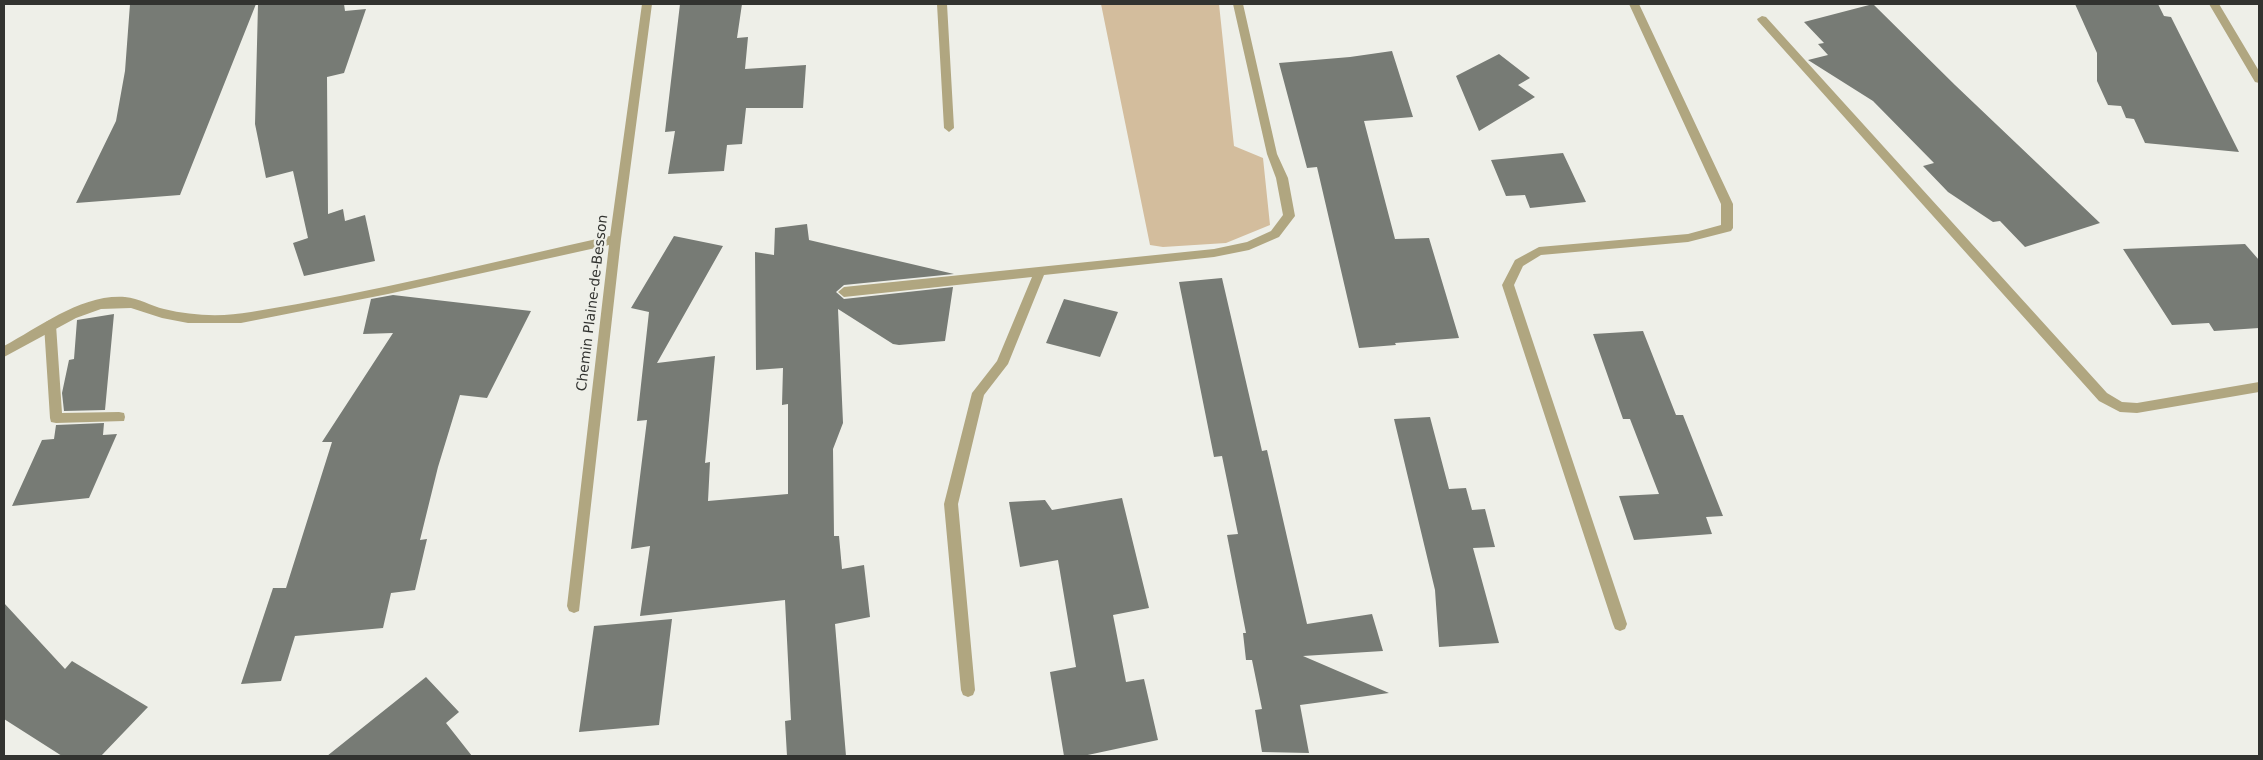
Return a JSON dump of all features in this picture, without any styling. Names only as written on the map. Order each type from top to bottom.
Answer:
[{"type":"street","name":"Chemin Plaine-de-Besson","points":[[574,606],[615,239],[647,4]]},
{"type":"street","points":[[942,4],[949,128]]},
{"type":"street","points":[[844,292],[1214,253],[1249,246],[1275,234],[1289,216],[1282,178],[1272,154],[1238,4]]},
{"type":"street","points":[[1620,624],[1508,285],[1519,263],[1539,251],[1688,238],[1727,228],[1727,204],[1634,4]]},
{"type":"street","points":[[2214,4],[2259,79]]},
{"type":"street","points":[[1762,19],[2103,398],[2120,407],[2137,408],[2259,387]]},
{"type":"street","points":[[4,352],[50,325],[86,308],[118,302],[142,305],[167,315],[205,318],[249,317],[353,297],[615,239]]},
{"type":"street","points":[[968,690],[951,504],[978,393],[1002,364],[1040,271]]},
{"type":"street","points":[[50,325],[56,418],[119,417]]},
{"type":"shaded area","points":[[1101,4],[1219,4],[1234,146],[1263,158],[1270,225],[1226,243],[1163,247],[1150,245]]},
{"type":"building","points":[[130,4],[256,4],[180,195],[76,203],[116,121],[125,71]]},
{"type":"building","points":[[258,4],[344,4],[345,11],[366,9],[344,73],[327,77],[328,214],[343,209],[345,221],[365,215],[375,261],[304,276],[293,243],[308,238],[293,171],[266,178],[255,124]]},
{"type":"building","points":[[680,4],[742,4],[737,38],[748,37],[745,69],[806,65],[803,108],[746,108],[742,144],[727,145],[724,171],[668,174],[675,131],[665,132]]},
{"type":"building","points":[[1873,4],[2100,223],[2025,247],[2000,221],[1993,222],[1948,192],[1923,166],[1934,163],[1873,101],[1808,60],[1828,55],[1818,44],[1824,43],[1804,22]]},
{"type":"building","points":[[2075,4],[2158,4],[2164,16],[2171,17],[2239,152],[2145,143],[2134,119],[2126,118],[2121,106],[2108,105],[2097,81],[2097,53]]},
{"type":"building","points":[[1392,51],[1413,117],[1364,121],[1395,239],[1429,238],[1459,338],[1359,348],[1317,167],[1307,168],[1279,63],[1350,57]]},
{"type":"building","points":[[1499,54],[1530,78],[1518,85],[1535,97],[1479,131],[1456,76]]},
{"type":"building","points":[[1563,153],[1586,202],[1530,208],[1525,195],[1506,196],[1491,160]]},
{"type":"building","points":[[807,224],[809,240],[954,274],[844,285],[836,292],[844,299],[953,287],[945,341],[893,344],[838,309],[843,423],[833,449],[834,536],[839,536],[842,569],[864,565],[870,617],[835,624],[846,756],[787,756],[785,721],[791,720],[785,600],[640,616],[650,546],[631,549],[647,420],[637,421],[649,312],[631,308],[674,236],[723,246],[657,363],[715,356],[705,463],[710,462],[708,501],[788,494],[788,404],[782,405],[783,368],[756,370],[755,252],[774,255],[775,228]]},
{"type":"building","points":[[2245,244],[2259,260],[2259,328],[2214,331],[2209,323],[2172,325],[2123,249]]},
{"type":"building","points":[[1222,278],[1262,451],[1267,450],[1307,624],[1372,614],[1383,651],[1303,656],[1389,693],[1300,705],[1309,753],[1262,752],[1255,710],[1262,709],[1252,660],[1246,660],[1243,633],[1246,633],[1227,535],[1238,534],[1222,456],[1214,457],[1179,282]]},
{"type":"building","points":[[393,295],[531,311],[487,398],[460,395],[438,467],[420,540],[427,539],[415,590],[391,593],[383,628],[295,636],[281,681],[241,684],[273,588],[286,588],[332,442],[322,442],[393,333],[363,334],[371,299]]},
{"type":"building","points":[[1064,299],[1118,312],[1100,357],[1046,343]]},
{"type":"building","points":[[114,314],[105,410],[64,411],[62,393],[69,360],[74,359],[77,320]]},
{"type":"building","points":[[1643,331],[1676,415],[1683,415],[1723,516],[1706,517],[1712,534],[1634,540],[1619,496],[1659,494],[1630,419],[1623,419],[1593,334]]},
{"type":"building","points":[[1430,417],[1449,489],[1466,488],[1472,510],[1485,509],[1495,547],[1473,548],[1499,643],[1439,647],[1435,590],[1394,419]]},
{"type":"building","points":[[104,423],[103,435],[117,434],[89,498],[12,506],[42,440],[54,439],[56,425]]},
{"type":"building","points":[[1122,498],[1149,608],[1113,615],[1126,682],[1144,679],[1158,740],[1083,756],[1064,756],[1050,672],[1076,667],[1058,560],[1020,567],[1009,502],[1045,500],[1052,510]]},
{"type":"building","points":[[4,603],[65,669],[72,661],[148,707],[101,756],[62,756],[4,719]]},
{"type":"building","points":[[672,619],[659,725],[579,732],[594,626]]},
{"type":"building","points":[[426,677],[459,712],[446,723],[472,756],[327,756]]}]
